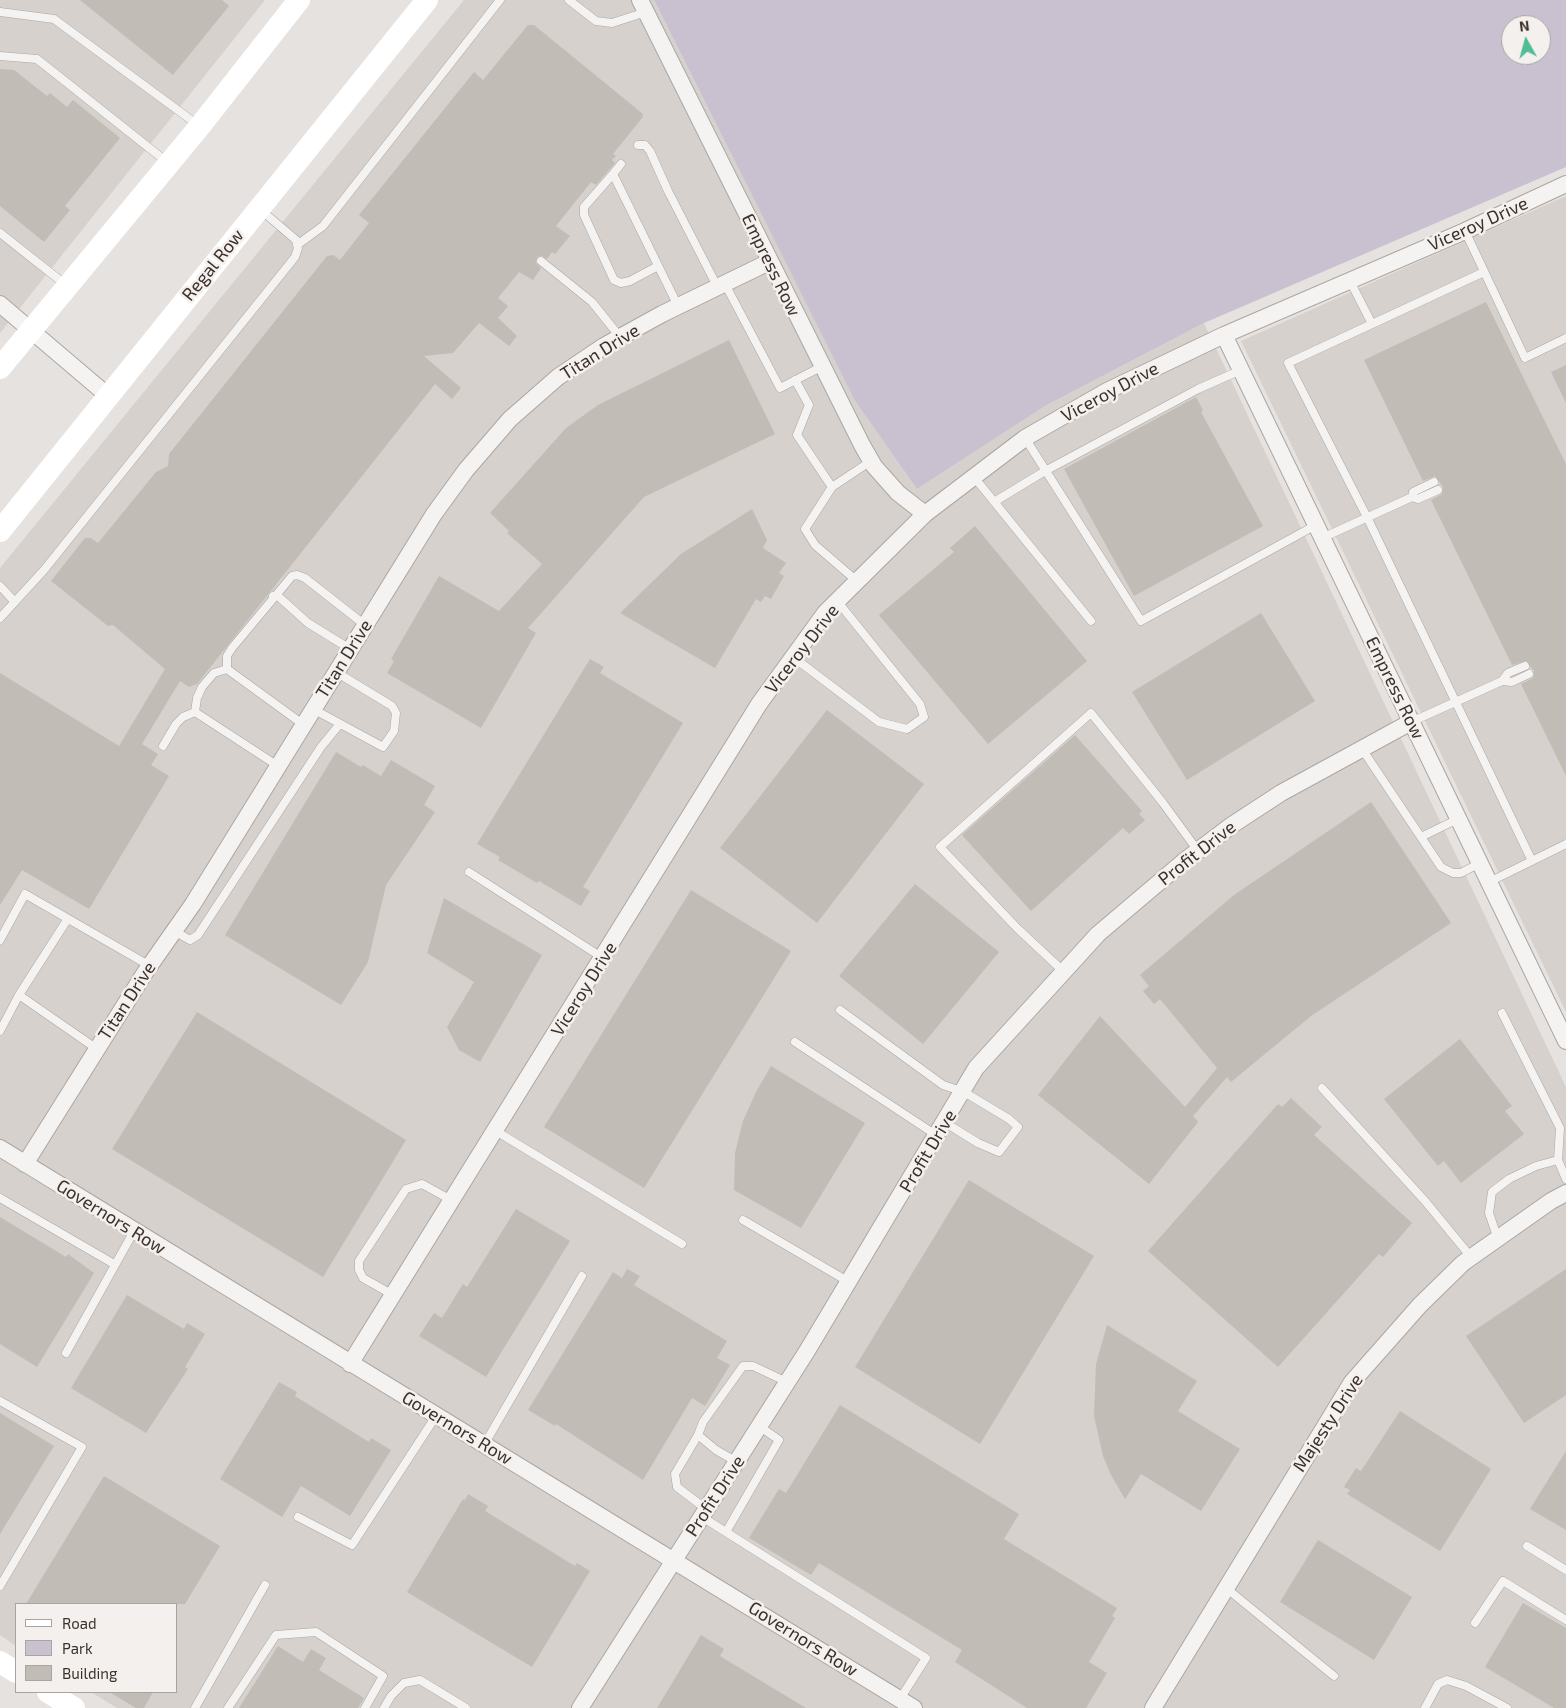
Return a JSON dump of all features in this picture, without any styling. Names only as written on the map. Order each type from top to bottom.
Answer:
[{"type":"main road","points":[[0,368],[200,126],[299,0]]},
{"type":"main road","name":"Regal Row","points":[[0,531],[107,395],[427,0]]},
{"type":"main road","points":[[0,1662],[15,1671]]},
{"type":"main road","points":[[50,1693],[74,1708]]},
{"type":"street","name":"Empress Row","points":[[643,6],[821,367],[871,461],[898,494],[925,514]]},
{"type":"street","name":"Viceroy Drive","points":[[350,1364],[453,1201],[759,704],[825,613],[925,514],[1025,438],[1107,391],[1224,335],[1465,231],[1566,184]]},
{"type":"street","name":"Titan Drive","points":[[25,1164],[304,725],[434,514],[466,470],[510,419],[558,377],[620,337],[678,306],[769,262]]},
{"type":"street","points":[[0,304],[107,395]]},
{"type":"street","name":"Empress Row","points":[[1224,335],[1566,1041]]},
{"type":"street","name":"Profit Drive","points":[[580,1708],[849,1282],[964,1092],[976,1068],[1098,934],[1198,851],[1232,825],[1281,793],[1411,722]]},
{"type":"street","name":"Governors Row","points":[[0,1148],[350,1364],[675,1560],[907,1704]]},
{"type":"street","name":"Majesty Drive","points":[[1153,1708],[1352,1382],[1420,1305],[1471,1257],[1551,1201],[1566,1193]]},
{"type":"lane","points":[[297,246],[323,226],[500,0]]},
{"type":"lane","points":[[569,0],[596,21],[612,22],[643,6]]},
{"type":"lane","points":[[0,12],[54,19],[200,126]]},
{"type":"lane","points":[[0,56],[36,59],[169,164]]},
{"type":"lane","points":[[638,145],[645,145],[650,151],[722,286],[780,388],[821,367]]},
{"type":"lane","points":[[621,164],[584,207],[584,215],[614,280],[621,283],[630,281],[658,266]]},
{"type":"lane","points":[[613,174],[678,306]]},
{"type":"lane","points":[[0,618],[44,570],[295,258],[296,240],[259,209]]},
{"type":"lane","points":[[1465,231],[1525,358],[1566,338]]},
{"type":"lane","points":[[0,233],[67,286]]},
{"type":"lane","points":[[542,261],[592,302],[620,337]]},
{"type":"lane","points":[[1484,272],[1288,363],[1367,517],[1532,861]]},
{"type":"lane","points":[[1350,281],[1372,324]]},
{"type":"lane","points":[[994,502],[1046,471],[1198,389],[1240,370]]},
{"type":"lane","points":[[795,380],[809,405],[797,435],[832,487]]},
{"type":"lane","points":[[1025,438],[1141,621],[1319,532],[1367,517],[1412,497],[1414,492],[1434,482]]},
{"type":"lane","points":[[858,582],[815,545],[805,529],[832,487],[871,461]]},
{"type":"lane","points":[[974,477],[1091,621]]},
{"type":"lane","points":[[1412,497],[1418,499],[1438,490]]},
{"type":"lane","points":[[227,669],[227,656],[232,648],[273,596],[292,576],[297,575],[305,578],[365,625]]},
{"type":"lane","points":[[0,586],[14,601]]},
{"type":"lane","points":[[273,596],[279,597],[308,623],[350,649]]},
{"type":"lane","points":[[793,657],[879,722],[907,729],[924,717],[920,704],[838,602]]},
{"type":"lane","points":[[1411,722],[1502,681],[1508,673],[1525,666]]},
{"type":"lane","points":[[195,712],[197,698],[202,687],[214,673],[227,669]]},
{"type":"lane","points":[[227,669],[304,725]]},
{"type":"lane","points":[[313,709],[383,747],[394,731],[396,713],[392,706],[336,672]]},
{"type":"lane","points":[[1502,681],[1512,682],[1529,674]]},
{"type":"lane","points":[[163,746],[176,724],[183,717],[195,712]]},
{"type":"lane","points":[[195,712],[278,766]]},
{"type":"lane","points":[[1063,971],[1017,928],[940,847],[1091,713],[1163,803],[1198,851]]},
{"type":"lane","points":[[174,931],[190,940],[198,936],[339,724]]},
{"type":"lane","points":[[1362,749],[1441,867],[1453,873],[1461,873],[1480,863]]},
{"type":"lane","points":[[1421,837],[1458,819]]},
{"type":"lane","points":[[1489,882],[1566,844]]},
{"type":"lane","points":[[469,872],[603,958]]},
{"type":"lane","points":[[0,940],[26,894],[67,920],[150,966]]},
{"type":"lane","points":[[0,1030],[19,995],[67,920]]},
{"type":"lane","points":[[19,995],[97,1049]]},
{"type":"lane","points":[[795,1042],[940,1129],[999,1152],[1018,1127],[1009,1119],[964,1092],[943,1085],[840,1010]]},
{"type":"lane","points":[[1502,1013],[1560,1128],[1558,1160],[1566,1179]]},
{"type":"lane","points":[[1322,1088],[1425,1201],[1471,1257]]},
{"type":"lane","points":[[496,1131],[682,1244]]},
{"type":"lane","points":[[1498,1239],[1489,1213],[1492,1192],[1509,1179],[1536,1166],[1558,1160]]},
{"type":"lane","points":[[394,1295],[364,1278],[359,1270],[359,1261],[406,1189],[422,1184],[453,1201]]},
{"type":"lane","points":[[0,1198],[114,1264]]},
{"type":"lane","points":[[743,1220],[849,1282]]},
{"type":"lane","points":[[66,1353],[134,1231]]},
{"type":"lane","points":[[484,1445],[582,1276]]},
{"type":"lane","points":[[787,1382],[753,1366],[743,1366],[703,1422],[698,1435],[674,1474],[677,1487],[726,1532],[926,1658],[907,1704]]},
{"type":"lane","points":[[0,1400],[82,1447],[0,1586]]},
{"type":"lane","points":[[298,1517],[352,1545],[436,1416]]},
{"type":"lane","points":[[726,1532],[779,1440],[759,1426]]},
{"type":"lane","points":[[698,1435],[716,1450],[737,1462]]},
{"type":"lane","points":[[1527,1546],[1566,1570]]},
{"type":"lane","points":[[1475,1623],[1503,1581],[1566,1620]]},
{"type":"lane","points":[[195,1708],[265,1585]]},
{"type":"lane","points":[[1226,1588],[1334,1676]]},
{"type":"lane","points":[[228,1708],[276,1634],[316,1632],[383,1676],[365,1708]]},
{"type":"lane","points":[[384,1708],[391,1696],[404,1683],[420,1680],[466,1708]]},
{"type":"lane","points":[[1425,1708],[1438,1684],[1446,1680],[1466,1686],[1507,1708]]},
{"type":"shaded area","points":[[0,0],[265,0],[0,333]]},
{"type":"shaded area","points":[[464,0],[654,0],[855,401],[917,489],[1045,406],[1204,323],[1566,1087],[1566,1708],[117,1708],[93,1693],[178,1693],[178,1603],[15,1603],[15,1645],[0,1635],[0,568]]},
{"type":"shaded area","points":[[1566,196],[1566,1012],[1241,341]]},
{"type":"green space","points":[[654,0],[1566,0],[1566,167],[1204,323],[1045,406],[917,489],[855,401]]},
{"type":"building","points":[[80,0],[222,0],[229,6],[173,75]]},
{"type":"building","points":[[528,25],[534,25],[643,114],[642,118],[613,154],[616,156],[612,160],[615,163],[596,185],[591,182],[556,226],[570,236],[555,254],[552,252],[547,259],[542,256],[537,257],[536,263],[541,268],[533,280],[519,272],[498,298],[508,306],[498,318],[517,336],[509,346],[479,323],[453,353],[424,356],[461,388],[452,399],[435,384],[197,684],[189,687],[180,681],[142,744],[158,754],[151,765],[169,776],[89,909],[22,870],[0,905],[0,673],[119,746],[165,669],[113,625],[108,626],[51,581],[85,538],[91,538],[98,543],[156,472],[168,466],[169,454],[327,256],[333,255],[340,260],[369,223],[359,215],[474,72],[483,80]]},
{"type":"building","points":[[0,69],[14,70],[47,96],[50,93],[67,107],[73,100],[120,138],[65,206],[70,210],[44,242],[0,206]]},
{"type":"building","points":[[1486,302],[1566,464],[1566,776],[1521,684],[1533,678],[1534,671],[1526,661],[1512,665],[1431,500],[1442,494],[1443,487],[1435,476],[1423,481],[1364,360]]},
{"type":"building","points":[[729,340],[775,434],[644,497],[528,628],[536,633],[481,728],[387,673],[394,661],[391,659],[439,576],[499,611],[542,564],[507,533],[509,531],[490,513],[566,428],[598,405]]},
{"type":"building","points":[[1566,365],[1566,403],[1551,372]]},
{"type":"building","points":[[1196,397],[1203,410],[1201,412],[1263,526],[1134,596],[1064,469]]},
{"type":"building","points":[[752,509],[767,540],[763,548],[786,563],[779,573],[784,576],[771,599],[765,596],[761,602],[756,599],[715,668],[620,613],[681,554]]},
{"type":"building","points":[[975,526],[1087,661],[988,744],[879,615],[954,552],[950,548]]},
{"type":"building","points":[[1261,613],[1315,701],[1187,780],[1132,692]]},
{"type":"building","points":[[590,659],[604,667],[600,673],[683,723],[583,887],[590,891],[581,906],[539,881],[537,883],[498,860],[500,857],[477,844]]},
{"type":"building","points":[[827,710],[924,784],[817,923],[720,848]]},
{"type":"building","points":[[1075,735],[1142,811],[1139,814],[1145,820],[1129,834],[1123,828],[1031,911],[962,835]]},
{"type":"building","points":[[336,752],[381,776],[391,760],[435,786],[424,805],[435,812],[386,885],[368,962],[341,1005],[225,935]]},
{"type":"building","points":[[1371,802],[1451,923],[1311,1016],[1231,1082],[1227,1077],[1193,1116],[1198,1122],[1149,1184],[1038,1095],[1100,1016],[1185,1107],[1217,1068],[1160,999],[1154,1004],[1143,991],[1149,986],[1140,975],[1234,895]]},
{"type":"building","points":[[915,884],[999,952],[923,1044],[839,976]]},
{"type":"building","points":[[691,890],[791,951],[644,1188],[544,1127]]},
{"type":"building","points":[[444,898],[542,955],[480,1062],[459,1050],[447,1027],[474,982],[427,953]]},
{"type":"building","points":[[197,1012],[406,1140],[323,1277],[112,1149]]},
{"type":"building","points":[[1460,1039],[1512,1106],[1505,1111],[1524,1134],[1461,1183],[1444,1161],[1438,1166],[1384,1099]]},
{"type":"building","points":[[771,1066],[865,1123],[801,1228],[734,1190],[735,1153],[743,1121],[756,1092]]},
{"type":"building","points":[[1291,1098],[1322,1127],[1314,1135],[1412,1223],[1383,1257],[1379,1254],[1278,1367],[1148,1251],[1278,1104],[1282,1107]]},
{"type":"building","points":[[969,1180],[1094,1256],[980,1444],[855,1367]]},
{"type":"building","points":[[516,1209],[570,1241],[486,1377],[419,1336],[434,1313],[442,1318],[463,1284],[467,1287]]},
{"type":"building","points":[[0,1217],[66,1257],[68,1254],[94,1273],[37,1367],[0,1344]]},
{"type":"building","points":[[627,1269],[640,1276],[634,1285],[727,1341],[717,1358],[730,1365],[705,1406],[692,1398],[643,1480],[556,1424],[555,1426],[528,1410],[613,1272],[622,1278]]},
{"type":"building","points":[[1566,1269],[1566,1395],[1524,1423],[1466,1336]]},
{"type":"building","points":[[127,1295],[184,1329],[187,1323],[205,1334],[185,1367],[188,1369],[146,1433],[71,1388]]},
{"type":"building","points":[[1107,1325],[1197,1381],[1178,1411],[1240,1449],[1201,1511],[1141,1474],[1125,1499],[1111,1475],[1103,1456],[1094,1416],[1096,1364]]},
{"type":"building","points":[[279,1382],[297,1392],[295,1396],[369,1442],[371,1438],[391,1450],[350,1516],[301,1486],[282,1517],[220,1479]]},
{"type":"building","points":[[840,1405],[1019,1514],[1004,1539],[1117,1608],[1112,1616],[1115,1618],[1089,1662],[1107,1673],[1086,1708],[1027,1708],[955,1662],[962,1650],[819,1563],[811,1575],[749,1538],[779,1489],[786,1493]]},
{"type":"building","points":[[1400,1411],[1491,1469],[1440,1551],[1347,1494],[1350,1490],[1344,1487],[1356,1468],[1361,1471]]},
{"type":"building","points":[[0,1413],[54,1446],[0,1534]]},
{"type":"building","points":[[1566,1451],[1566,1530],[1530,1509]]},
{"type":"building","points":[[104,1476],[220,1546],[185,1604],[27,1603]]},
{"type":"building","points":[[468,1494],[488,1506],[485,1511],[575,1566],[577,1563],[590,1571],[532,1667],[407,1592],[463,1499],[465,1500]]},
{"type":"building","points":[[1318,1540],[1412,1597],[1374,1660],[1280,1602]]},
{"type":"building","points":[[1523,1603],[1566,1628],[1566,1708],[1554,1708],[1485,1667]]},
{"type":"building","points":[[701,1635],[724,1649],[720,1656],[806,1708],[657,1708]]},
{"type":"building","points":[[278,1646],[303,1662],[311,1649],[326,1658],[319,1670],[364,1698],[358,1708],[239,1708]]},
{"type":"building","points":[[111,1693],[152,1693],[144,1708],[136,1708]]}]
